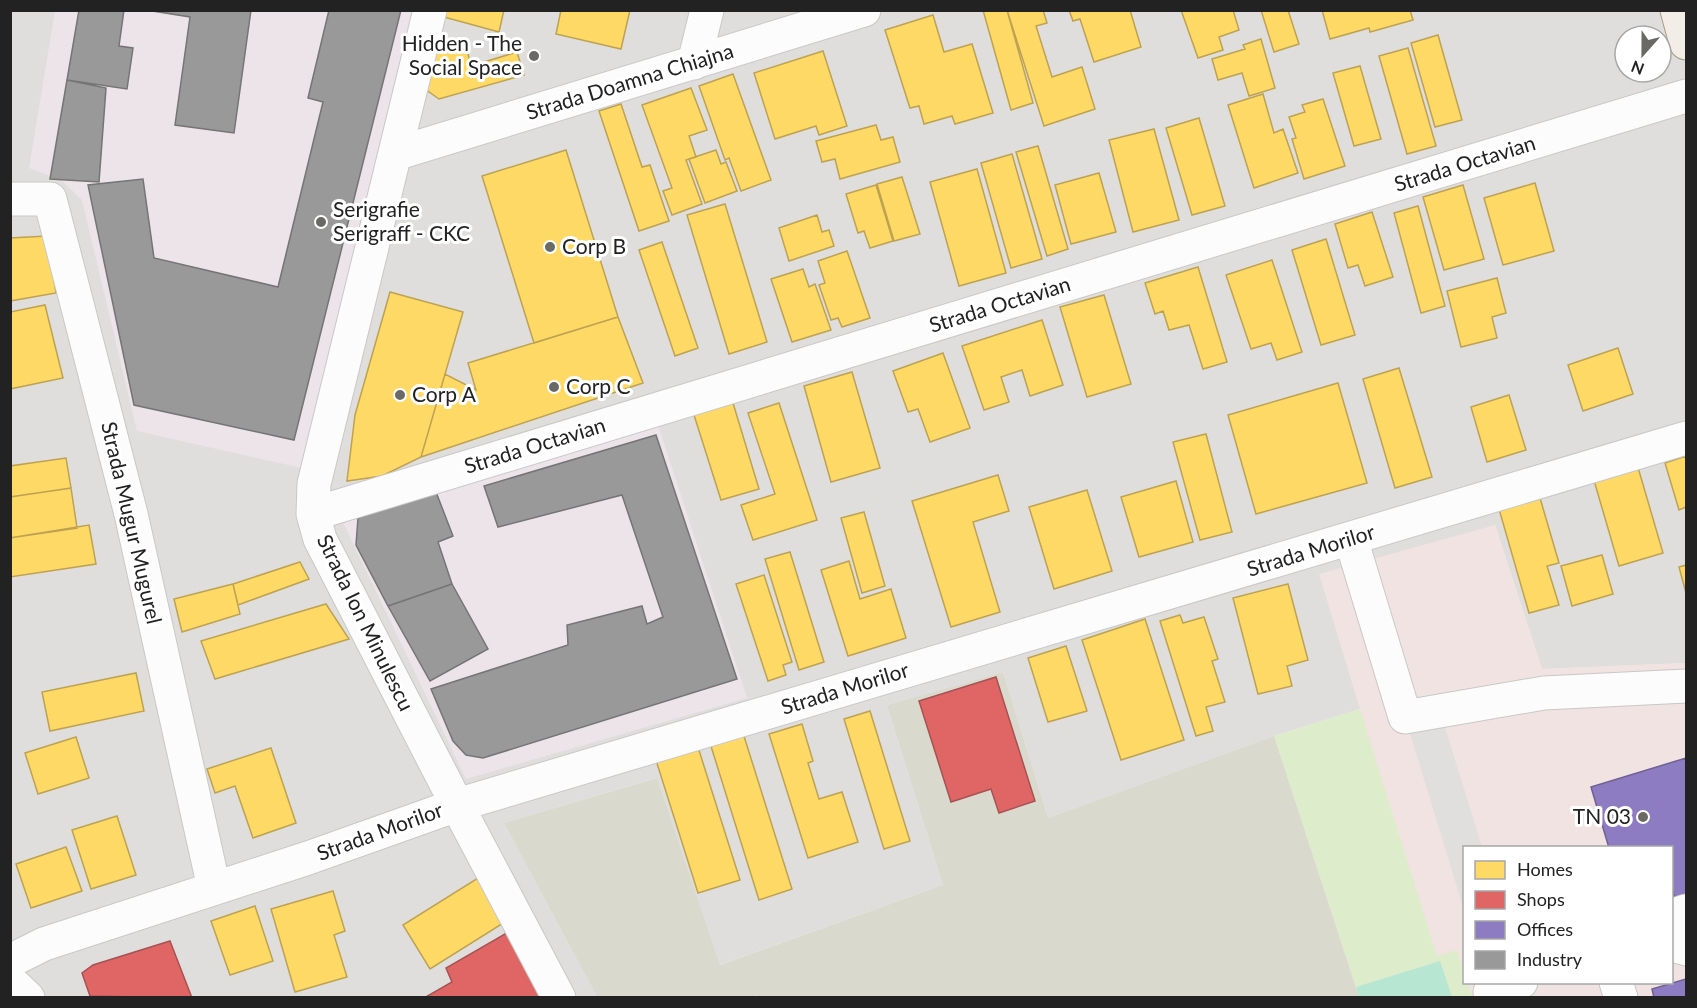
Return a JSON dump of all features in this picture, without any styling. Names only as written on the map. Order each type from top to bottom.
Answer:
[{"type":"main road","points":[[1677,10],[1686,43]]},
{"type":"street","name":"Strada Ion Minulescu","points":[[429,10],[314,484],[313,514],[320,538],[456,805],[559,998]]},
{"type":"street","points":[[694,63],[707,10]]},
{"type":"street","name":"Strada Doamna Chiajna","points":[[395,154],[864,10]]},
{"type":"street","name":"Strada Octavian","points":[[313,514],[1686,96]]},
{"type":"street","name":"Strada Mugur Mugurel","points":[[10,198],[50,198],[131,514],[214,888]]},
{"type":"street","name":"Strada Morilor","points":[[10,961],[44,944],[308,858],[456,805],[1686,438]]},
{"type":"street","points":[[1351,539],[1405,717],[1544,693],[1686,686]]},
{"type":"street","points":[[1673,922],[1680,913],[1686,911]]},
{"type":"street","points":[[10,981],[28,998]]},
{"type":"street","points":[[1490,992],[1515,984]]},
{"type":"shaded area","points":[[10,11],[1686,11],[1686,663],[1542,669],[1495,525],[1360,709],[1274,736],[1048,818],[1003,672],[887,705],[943,885],[719,965],[656,778],[504,823],[597,997],[11,997]]},
{"type":"shaded area","points":[[55,11],[415,11],[302,468],[137,431],[82,200],[61,180],[29,168]]},
{"type":"shaded area","points":[[657,422],[747,698],[466,779],[339,514]]},
{"type":"shaded area","points":[[1495,525],[1542,669],[1686,663],[1686,997],[759,998],[757,995],[752,998],[597,997],[504,823],[657,778],[720,965],[943,885],[887,705],[1003,672],[1048,818],[1274,736],[1360,709],[1319,574]]},
{"type":"shaded area","points":[[1003,672],[1048,818],[1274,736],[1359,997],[759,998],[757,995],[752,998],[597,997],[504,823],[657,778],[720,965],[943,885],[887,705]]},
{"type":"shaded area","points":[[1440,711],[1482,846],[1463,846],[1463,907],[1405,717]]},
{"type":"green space","points":[[1360,709],[1437,956],[1457,950],[1463,970],[1463,984],[1467,984],[1472,997],[1452,997],[1440,961],[1356,987],[1274,736]]},
{"type":"green space","points":[[1440,961],[1452,997],[1359,997],[1356,987]]},
{"type":"building: Homes","points":[[445,10],[504,10],[499,32],[444,17]]},
{"type":"building: Homes","points":[[561,10],[630,10],[621,49],[556,34]]},
{"type":"building: Homes","points":[[983,10],[1007,10],[1033,103],[1011,110]]},
{"type":"building: Homes","points":[[1007,10],[1043,10],[1047,23],[1036,26],[1052,77],[1082,67],[1095,109],[1044,126]]},
{"type":"building: Homes","points":[[1069,10],[1130,10],[1141,47],[1094,62],[1080,19],[1073,21]]},
{"type":"building: Homes","points":[[1181,10],[1233,10],[1239,30],[1219,37],[1223,50],[1198,58]]},
{"type":"building: Homes","points":[[1261,10],[1288,10],[1299,44],[1274,52]]},
{"type":"building: Homes","points":[[1322,10],[1410,10],[1413,20],[1370,32],[1369,28],[1330,39]]},
{"type":"building: Homes","points":[[933,15],[944,52],[972,44],[993,113],[955,124],[952,116],[924,124],[919,106],[910,108],[885,30]]},
{"type":"building: Homes","points":[[1438,35],[1462,120],[1435,127],[1411,43]]},
{"type":"building: Homes","points":[[1261,39],[1275,88],[1249,96],[1242,73],[1218,80],[1212,59],[1245,49],[1243,45]]},
{"type":"building: Homes","points":[[439,43],[467,50],[471,66],[517,52],[524,75],[439,99],[425,89]]},
{"type":"building: Homes","points":[[1408,48],[1436,146],[1407,154],[1379,56]]},
{"type":"building: Homes","points":[[823,51],[847,126],[819,135],[816,126],[775,139],[754,73]]},
{"type":"building: Homes","points":[[1360,66],[1381,139],[1354,146],[1333,73]]},
{"type":"building: Homes","points":[[733,74],[771,180],[741,191],[729,158],[725,160],[699,86]]},
{"type":"building: Homes","points":[[691,88],[707,130],[689,136],[696,157],[686,160],[702,204],[672,215],[663,191],[672,188],[642,105]]},
{"type":"building: Homes","points":[[1263,94],[1274,133],[1283,129],[1298,173],[1254,188],[1228,105]]},
{"type":"building: Homes","points":[[1323,99],[1345,166],[1304,179],[1292,139],[1296,138],[1289,117],[1305,112],[1302,105]]},
{"type":"building: Homes","points":[[621,104],[642,167],[650,165],[669,221],[639,231],[599,111]]},
{"type":"building: Homes","points":[[1199,118],[1225,206],[1192,215],[1166,128]]},
{"type":"building: Homes","points":[[876,125],[881,140],[893,137],[900,162],[840,179],[835,159],[822,162],[816,141]]},
{"type":"building: Homes","points":[[1154,129],[1179,220],[1133,232],[1109,140]]},
{"type":"building: Homes","points":[[1038,146],[1068,249],[1047,256],[1016,152]]},
{"type":"building: Homes","name":"Corp B","points":[[566,150],[618,317],[534,343],[482,176]]},
{"type":"building: Homes","points":[[716,150],[721,164],[726,162],[737,191],[705,203],[689,159]]},
{"type":"building: Homes","points":[[1012,154],[1042,259],[1011,268],[981,163]]},
{"type":"building: Homes","points":[[977,169],[1006,273],[959,286],[930,182]]},
{"type":"building: Homes","points":[[1099,173],[1116,232],[1071,244],[1055,185]]},
{"type":"building: Homes","points":[[902,177],[920,234],[894,241],[877,184]]},
{"type":"building: Homes","points":[[1535,183],[1554,251],[1503,265],[1484,198]]},
{"type":"building: Homes","points":[[876,185],[893,241],[870,248],[864,231],[858,233],[846,194]]},
{"type":"building: Homes","points":[[1463,185],[1484,259],[1444,270],[1423,197]]},
{"type":"building: Homes","points":[[725,204],[767,342],[729,354],[687,215]]},
{"type":"building: Homes","points":[[1418,206],[1445,306],[1421,313],[1394,213]]},
{"type":"building: Homes","points":[[1372,212],[1393,277],[1365,286],[1358,265],[1348,268],[1335,224]]},
{"type":"building: Homes","points":[[817,215],[822,232],[829,230],[834,246],[789,261],[779,228]]},
{"type":"building: Homes","points":[[47,236],[56,293],[10,301],[10,238]]},
{"type":"building: Homes","points":[[1326,239],[1355,335],[1321,345],[1292,250]]},
{"type":"building: Homes","points":[[662,242],[698,348],[675,356],[639,250]]},
{"type":"building: Homes","points":[[847,251],[870,318],[842,327],[838,318],[831,320],[819,285],[825,283],[818,261]]},
{"type":"building: Homes","points":[[1272,260],[1302,352],[1277,360],[1271,343],[1251,349],[1226,275]]},
{"type":"building: Homes","points":[[1198,267],[1227,362],[1203,369],[1189,325],[1169,330],[1163,311],[1155,314],[1145,283]]},
{"type":"building: Homes","points":[[803,269],[809,287],[815,284],[831,330],[792,342],[771,279]]},
{"type":"building: Homes","points":[[1497,278],[1506,313],[1492,317],[1497,338],[1461,347],[1447,291]]},
{"type":"building: Homes","name":"Corp A","points":[[390,292],[463,312],[421,457],[382,476],[347,481],[355,415]]},
{"type":"building: Homes","points":[[1104,295],[1131,384],[1087,397],[1060,307]]},
{"type":"building: Homes","points":[[45,305],[63,378],[10,389],[10,312]]},
{"type":"building: Homes","name":"Corp C","points":[[618,317],[643,383],[421,457],[445,374],[476,390],[468,363]]},
{"type":"building: Homes","points":[[1042,320],[1063,385],[1030,396],[1022,370],[1001,377],[1009,402],[984,410],[962,346]]},
{"type":"building: Homes","points":[[1618,348],[1633,394],[1583,411],[1568,365]]},
{"type":"building: Homes","points":[[943,353],[970,428],[930,442],[918,409],[908,412],[893,371]]},
{"type":"building: Homes","points":[[1399,368],[1432,477],[1395,488],[1363,379]]},
{"type":"building: Homes","points":[[852,372],[880,468],[831,482],[804,386]]},
{"type":"building: Homes","points":[[1338,383],[1367,483],[1256,514],[1228,415]]},
{"type":"building: Homes","points":[[1509,395],[1526,450],[1487,462],[1471,407]]},
{"type":"building: Homes","points":[[733,403],[759,489],[721,500],[694,415]]},
{"type":"building: Homes","points":[[779,403],[817,520],[753,540],[741,505],[775,494],[748,413]]},
{"type":"building: Homes","points":[[1206,434],[1232,532],[1200,540],[1173,442]]},
{"type":"building: Homes","points":[[1686,456],[1686,507],[1679,510],[1665,463]]},
{"type":"building: Homes","points":[[66,458],[71,488],[10,497],[10,466]]},
{"type":"building: Homes","points":[[1637,464],[1663,553],[1619,566],[1593,477]]},
{"type":"building: Homes","points":[[998,475],[1009,511],[973,522],[1000,612],[951,627],[912,501]]},
{"type":"building: Homes","points":[[1176,481],[1193,542],[1139,557],[1121,497]]},
{"type":"building: Homes","points":[[71,488],[77,528],[10,538],[10,497]]},
{"type":"building: Homes","points":[[1087,490],[1112,571],[1054,589],[1029,507]]},
{"type":"building: Homes","points":[[1540,498],[1559,563],[1547,566],[1559,605],[1529,613],[1499,509]]},
{"type":"building: Homes","points":[[864,512],[885,586],[862,593],[841,518]]},
{"type":"building: Homes","points":[[89,525],[96,564],[10,577],[10,538]]},
{"type":"building: Homes","points":[[790,552],[824,662],[799,670],[765,559]]},
{"type":"building: Homes","points":[[1602,555],[1613,594],[1572,606],[1561,566]]},
{"type":"building: Homes","points":[[849,561],[860,599],[891,589],[906,638],[848,656],[821,570]]},
{"type":"building: Homes","points":[[300,562],[309,579],[238,605],[233,584]]},
{"type":"building: Homes","points":[[1686,565],[1686,593],[1679,567]]},
{"type":"building: Homes","points":[[764,575],[792,662],[783,665],[786,675],[768,681],[736,584]]},
{"type":"building: Homes","points":[[233,584],[240,614],[182,632],[174,599]]},
{"type":"building: Homes","points":[[1288,584],[1308,660],[1287,666],[1292,686],[1258,694],[1233,598]]},
{"type":"building: Homes","points":[[326,604],[349,639],[215,679],[201,641]]},
{"type":"building: Homes","points":[[1180,615],[1183,623],[1204,617],[1218,659],[1212,661],[1225,702],[1206,707],[1213,731],[1196,736],[1160,621]]},
{"type":"building: Homes","points":[[1145,619],[1184,740],[1121,760],[1082,640]]},
{"type":"building: Homes","points":[[1066,646],[1087,711],[1048,722],[1028,658]]},
{"type":"building: Homes","points":[[136,673],[144,711],[50,731],[42,692]]},
{"type":"building: Homes","points":[[870,711],[910,841],[884,849],[844,719]]},
{"type":"building: Homes","points":[[802,724],[813,761],[808,763],[819,799],[842,792],[858,842],[808,858],[769,734]]},
{"type":"building: Homes","points":[[743,733],[792,889],[759,900],[710,743]]},
{"type":"building: Homes","points":[[76,737],[89,778],[38,794],[25,753]]},
{"type":"building: Homes","points":[[697,744],[740,880],[698,893],[655,757]]},
{"type":"building: Homes","points":[[271,748],[296,823],[253,838],[235,786],[215,793],[207,769]]},
{"type":"building: Homes","points":[[117,816],[136,875],[91,889],[72,830]]},
{"type":"building: Homes","points":[[66,847],[82,891],[31,908],[16,864]]},
{"type":"building: Homes","points":[[478,878],[505,922],[430,969],[403,925]]},
{"type":"building: Homes","points":[[333,891],[345,931],[334,935],[347,977],[295,992],[271,909]]},
{"type":"building: Homes","points":[[255,906],[273,961],[230,975],[211,921]]},
{"type":"building: Shops","points":[[996,677],[1035,801],[999,813],[991,789],[951,802],[919,701]]},
{"type":"building: Shops","points":[[512,930],[552,998],[424,998],[452,982],[446,968]]},
{"type":"building: Shops","points":[[170,941],[192,998],[90,996],[82,973],[93,965]]},
{"type":"building: Offices","name":"TN 03","points":[[1686,758],[1686,936],[1673,891],[1673,846],[1608,846],[1591,787]]},
{"type":"building: Offices","points":[[1686,979],[1686,998],[1654,998],[1652,989]]},
{"type":"building: Industry","points":[[79,10],[124,10],[119,46],[133,48],[127,89],[67,80]]},
{"type":"building: Industry","points":[[146,10],[251,10],[234,133],[175,125],[190,17]]},
{"type":"building: Industry","name":"Serigrafie Serigraff - CKC","points":[[329,10],[401,10],[294,440],[134,405],[88,185],[143,179],[154,258],[278,287],[323,102],[308,98]]},
{"type":"building: Industry","points":[[67,80],[106,88],[99,182],[50,179]]},
{"type":"building: Industry","points":[[656,435],[737,679],[483,758],[466,755],[453,741],[431,689],[568,645],[567,625],[642,606],[647,624],[663,617],[622,495],[498,527],[484,486]]},
{"type":"building: Industry","points":[[436,492],[453,536],[438,542],[452,584],[388,606],[356,545],[358,518]]},
{"type":"building: Industry","points":[[452,584],[488,649],[430,681],[388,606]]},
{"type":"place","name":"Hidden - The Social Space","points":[[534,56]]},
{"type":"place","name":"Serigrafie Serigraff - CKC","points":[[321,222]]},
{"type":"place","name":"Corp B","points":[[550,247]]},
{"type":"place","name":"Corp C","points":[[554,387]]},
{"type":"place","name":"Corp A","points":[[400,395]]},
{"type":"place","name":"TN 03","points":[[1643,817]]}]
